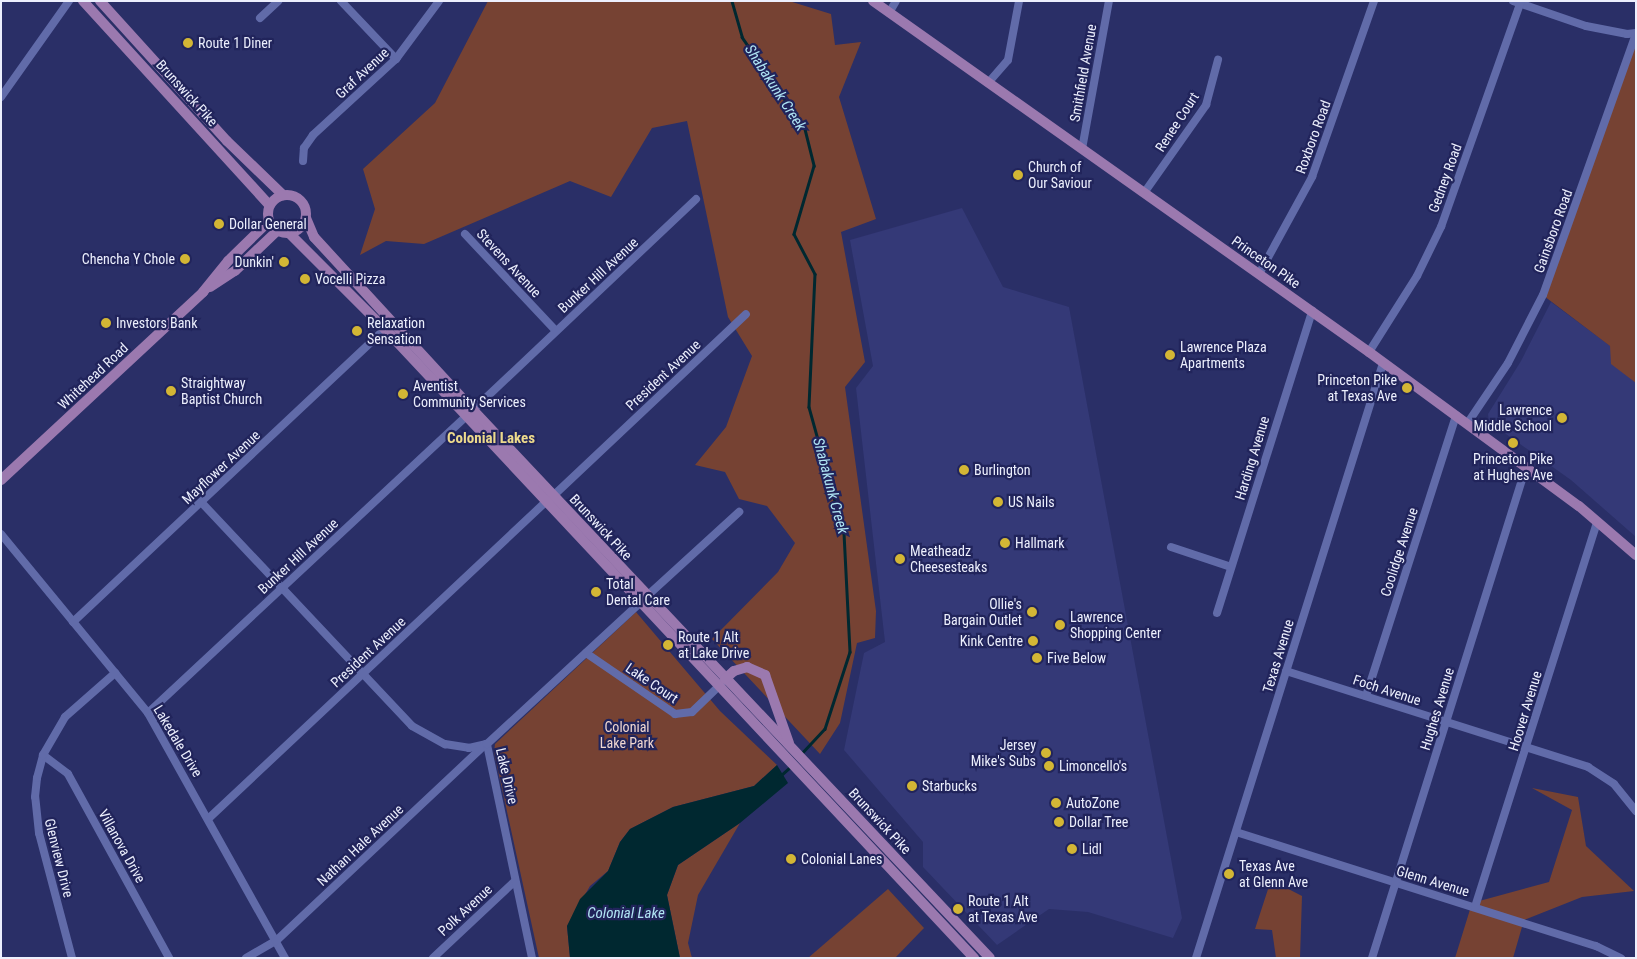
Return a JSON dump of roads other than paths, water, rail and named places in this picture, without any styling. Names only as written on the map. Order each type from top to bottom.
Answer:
[{"type":"main road","name":"Brunswick Pike","points":[[83,1],[283,195]]},
{"type":"main road","name":"Brunswick Pike","points":[[100,1],[269,205]]},
{"type":"main road","name":"Princeton Pike","points":[[873,1],[1456,415],[1597,522],[1636,555]]},
{"type":"main road","points":[[283,195],[300,200],[306,218],[298,230],[289,233],[277,231],[269,220],[269,205],[283,195]]},
{"type":"main road","name":"Brunswick Pike","points":[[306,218],[314,237],[469,413],[644,600],[793,749],[990,958]]},
{"type":"main road","name":"Whitehead Road","points":[[1,480],[203,292],[228,261],[269,220]]},
{"type":"main road","name":"Whitehead Road","points":[[203,292],[235,271],[277,231]]},
{"type":"main road","name":"Brunswick Pike","points":[[289,233],[469,413]]},
{"type":"main road","name":"Brunswick Pike","points":[[644,600],[719,687],[974,958]]},
{"type":"main road","points":[[725,679],[734,671],[747,667],[765,675],[793,749]]},
{"type":"street","points":[[1,97],[69,1]]},
{"type":"street","points":[[91,9],[100,1]]},
{"type":"street","points":[[260,18],[278,1]]},
{"type":"street","points":[[341,1],[396,60]]},
{"type":"street","name":"Graf Avenue","points":[[303,161],[304,148],[313,135],[396,60],[439,1]]},
{"type":"street","points":[[889,13],[896,1]]},
{"type":"street","points":[[988,83],[1008,60],[1019,1]]},
{"type":"street","name":"Smithfield Avenue","points":[[1082,149],[1109,1]]},
{"type":"street","name":"Roxboro Road","points":[[1259,274],[1312,177],[1374,1]]},
{"type":"street","points":[[1518,2],[1586,26],[1636,34]]},
{"type":"street","name":"Gedney Road","points":[[1369,352],[1408,292],[1441,227],[1518,2]]},
{"type":"street","name":"Gainsboro Road","points":[[1467,424],[1508,363],[1543,295],[1636,34]]},
{"type":"street","name":"Renee Court","points":[[1144,193],[1206,105],[1218,60]]},
{"type":"street","name":"Bunker Hill Avenue","points":[[148,714],[696,199]]},
{"type":"street","name":"Stevens Avenue","points":[[465,234],[556,331]]},
{"type":"street","name":"Harding Avenue","points":[[1217,613],[1312,311]]},
{"type":"street","name":"President Avenue","points":[[208,819],[746,314]]},
{"type":"street","name":"Mayflower Avenue","points":[[73,622],[202,503],[385,329]]},
{"type":"street","name":"Texas Avenue","points":[[1196,958],[1383,363]]},
{"type":"street","name":"Coolidge Avenue","points":[[1366,696],[1456,415]]},
{"type":"street","name":"Hughes Avenue","points":[[1372,958],[1526,467]]},
{"type":"street","points":[[202,503],[422,734],[456,747],[487,744]]},
{"type":"street","name":"Lake Drive","points":[[532,958],[487,744],[739,512]]},
{"type":"street","name":"Hoover Avenue","points":[[1475,907],[1597,522]]},
{"type":"street","name":"Lakedale Drive","points":[[1,534],[148,714],[285,958]]},
{"type":"street","points":[[1171,547],[1232,567]]},
{"type":"street","name":"Lake Court","points":[[586,654],[675,714],[692,712],[725,679]]},
{"type":"street","name":"Foch Avenue","points":[[1286,671],[1598,771],[1614,784],[1636,811]]},
{"type":"street","name":"Glenview Drive","points":[[72,958],[36,817],[37,778],[43,755],[65,717],[115,673]]},
{"type":"street","name":"Nathan Hale Avenue","points":[[246,958],[276,941],[487,744]]},
{"type":"street","name":"Villanova Drive","points":[[43,755],[68,774],[169,958]]},
{"type":"street","name":"Glenn Avenue","points":[[1236,832],[1596,946],[1621,958]]},
{"type":"street","name":"Polk Avenue","points":[[433,958],[515,881]]},
{"type":"water","name":"Colonial Lake","points":[[777,765],[788,783],[740,823],[678,865],[667,895],[680,958],[570,958],[567,926],[580,899],[608,871],[620,842],[630,829],[673,807],[754,786]]},
{"type":"waterway","name":"Shabakunk Creek","points":[[732,1],[742,37],[805,129],[814,166],[794,234],[815,274],[809,407],[844,533],[850,652],[825,729],[802,754]]},
{"type":"waterway","name":"Shabakunk Creek","points":[[779,777],[790,767]]},
{"type":"place","name":"Route 1 Diner","points":[[188,43]]},
{"type":"place","name":"Church of Our Saviour","points":[[1018,175]]},
{"type":"place","name":"Dollar General","points":[[219,224]]},
{"type":"place","name":"Chencha Y Chole","points":[[185,259]]},
{"type":"place","name":"Dunkin'","points":[[284,262]]},
{"type":"place","name":"Vocelli Pizza","points":[[305,279]]},
{"type":"place","name":"Investors Bank","points":[[106,323]]},
{"type":"place","name":"Relaxation Sensation","points":[[357,331]]},
{"type":"place","name":"Lawrence Plaza Apartments","points":[[1170,355]]},
{"type":"place","name":"Princeton Pike at Texas Ave","points":[[1407,388]]},
{"type":"place","name":"Straightway Baptist Church","points":[[171,391]]},
{"type":"place","name":"Aventist Community Services","points":[[403,394]]},
{"type":"place","name":"Lawrence Middle School","points":[[1562,418]]},
{"type":"place","name":"Princeton Pike at Hughes Ave","points":[[1513,443]]},
{"type":"place","name":"Burlington","points":[[964,470]]},
{"type":"place","name":"US Nails","points":[[998,502]]},
{"type":"place","name":"Hallmark","points":[[1005,543]]},
{"type":"place","name":"Meatheadz Cheesesteaks","points":[[900,559]]},
{"type":"place","name":"Total Dental Care","points":[[596,592]]},
{"type":"place","name":"Ollie's Bargain Outlet","points":[[1032,612]]},
{"type":"place","name":"Lawrence Shopping Center","points":[[1060,625]]},
{"type":"place","name":"Kink Centre","points":[[1033,641]]},
{"type":"place","name":"Route 1 Alt at Lake Drive","points":[[668,645]]},
{"type":"place","name":"Five Below","points":[[1037,658]]},
{"type":"place","name":"Jersey Mike's Subs","points":[[1046,753]]},
{"type":"place","name":"Limoncello's","points":[[1049,766]]},
{"type":"place","name":"Starbucks","points":[[912,786]]},
{"type":"place","name":"AutoZone","points":[[1056,803]]},
{"type":"place","name":"Dollar Tree","points":[[1059,822]]},
{"type":"place","name":"Lidl","points":[[1072,849]]},
{"type":"place","name":"Colonial Lanes","points":[[791,859]]},
{"type":"place","name":"Texas Ave at Glenn Ave","points":[[1229,874]]},
{"type":"place","name":"Route 1 Alt at Texas Ave","points":[[958,909]]},
{"type":"district","name":"Colonial Lakes","points":[[491,439]]},
{"type":"park label","name":"Colonial Lake Park","points":[[627,736]]}]
